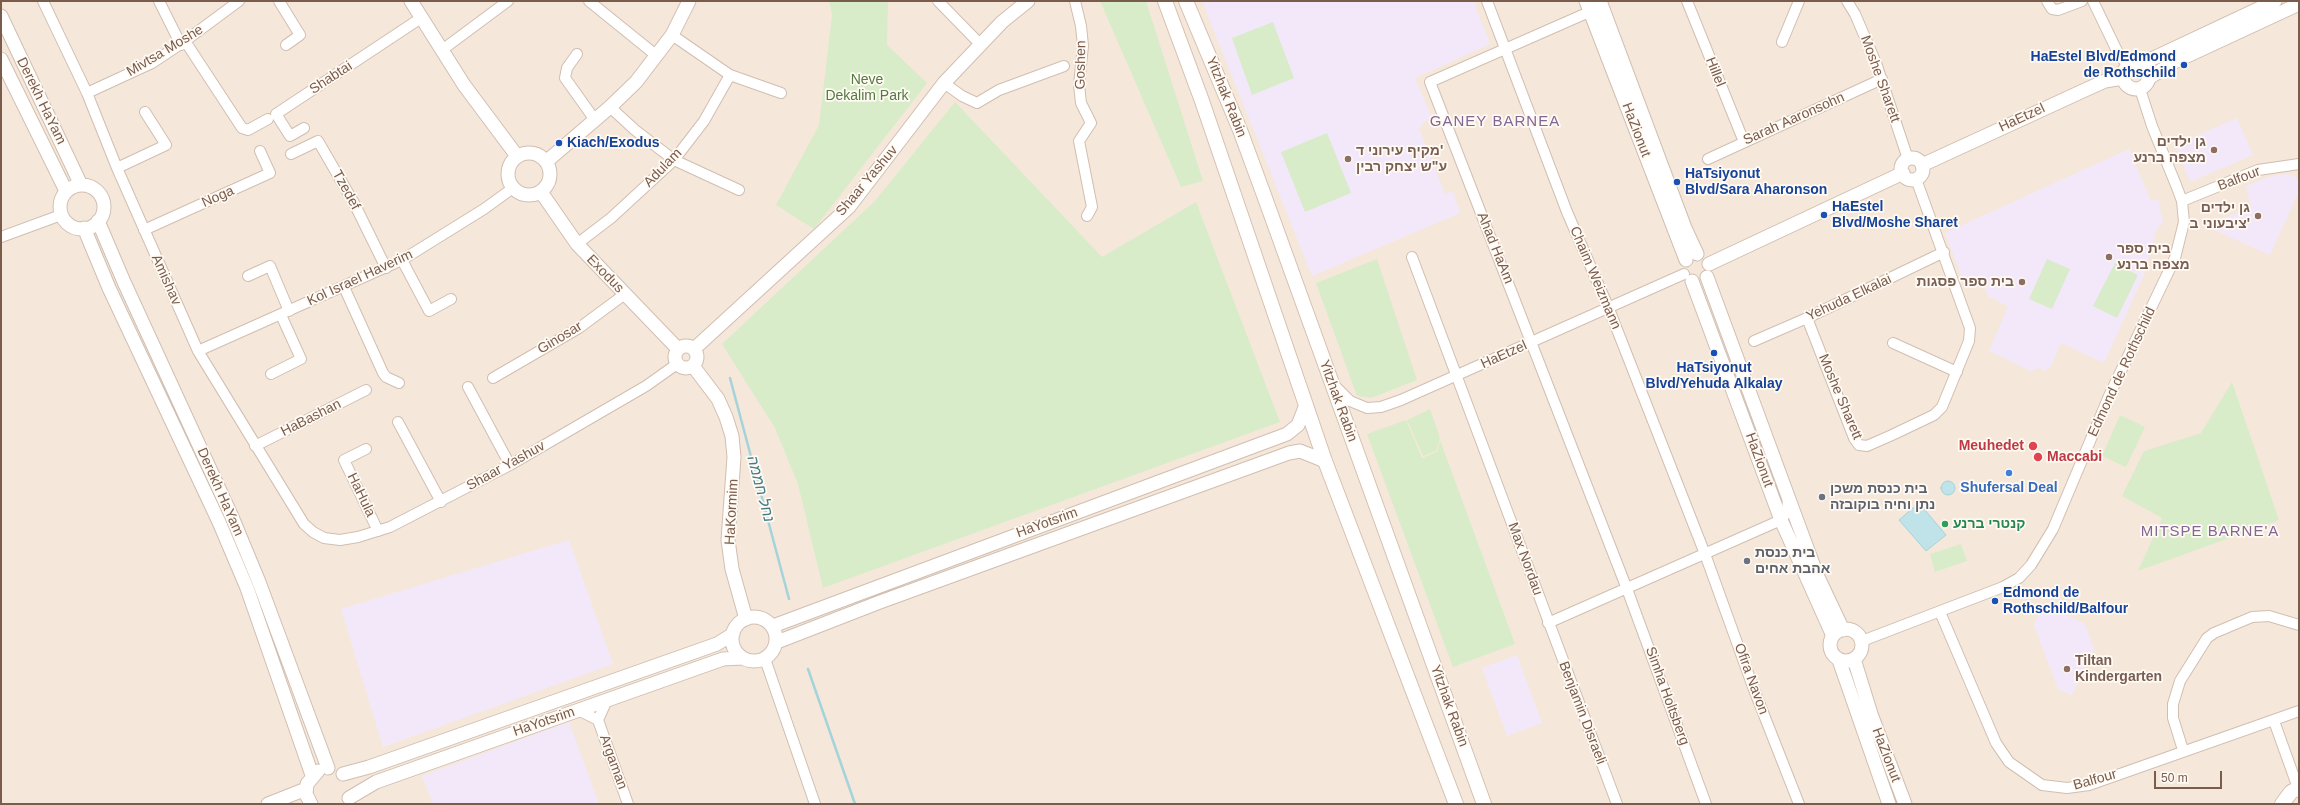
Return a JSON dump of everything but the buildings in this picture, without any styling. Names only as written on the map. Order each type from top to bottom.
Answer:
[{"type":"main road","points":[[1155,1],[1165,22],[1183,49]]},
{"type":"main road","name":"Yitzhak Rabin","points":[[1165,1],[1183,49],[1325,461],[1456,804]]},
{"type":"main road","name":"Yitzhak Rabin","points":[[1186,1],[1243,137],[1484,804]]},
{"type":"main road","points":[[2282,804],[2285,797],[2299,788]]},
{"type":"street","name":"Amishav","points":[[43,1],[87,93],[117,168],[198,351],[304,524],[324,538]]},
{"type":"street","points":[[159,1],[183,43],[242,128],[248,130],[268,119]]},
{"type":"street","name":"Mivtsa Moshe","points":[[87,93],[152,63],[183,43],[239,1]]},
{"type":"street","points":[[279,1],[300,35],[286,44]]},
{"type":"street","points":[[411,1],[464,85],[517,156]]},
{"type":"street","points":[[442,50],[508,1]]},
{"type":"street","points":[[589,1],[657,56]]},
{"type":"street","points":[[547,161],[610,107],[636,82],[672,35],[689,1]]},
{"type":"street","points":[[938,1],[981,45]]},
{"type":"street","name":"Shaar Yashuv","points":[[694,349],[849,207],[944,83],[1002,22],[1028,1]]},
{"type":"street","name":"Goshen","points":[[1075,1],[1082,26],[1083,46],[1079,86],[1081,103],[1091,123],[1086,133],[1079,141],[1092,206],[1087,216]]},
{"type":"street","name":"Chaim Weizmann","points":[[1487,1],[1567,212],[1609,308],[1705,554]]},
{"type":"street","name":"Hillel","points":[[1687,1],[1744,142]]},
{"type":"street","points":[[1782,42],[1799,1]]},
{"type":"street","name":"Moshe Sharett","points":[[1847,1],[1855,14],[1882,79],[1908,159]]},
{"type":"street","points":[[2047,1],[2052,9],[2058,10],[2082,1]]},
{"type":"street","points":[[2093,1],[2118,53],[2130,69],[2128,86],[2140,88],[2146,84],[2149,78],[2174,62],[2299,4]]},
{"type":"street","name":"HaEtzel","points":[[1922,165],[2075,94],[2105,82],[2275,1]]},
{"type":"street","name":"Ahad HaAm","points":[[1594,5],[1505,49],[1430,82],[1533,342],[1627,589]]},
{"type":"street","name":"HaZionut","points":[[1594,5],[1685,228],[1692,257]]},
{"type":"street","name":"Derekh HaYam","points":[[1,16],[81,185]]},
{"type":"street","name":"Shabtai","points":[[304,128],[290,136],[276,114],[421,18]]},
{"type":"street","points":[[672,35],[730,75],[781,93]]},
{"type":"street","points":[[577,54],[568,68],[565,78],[595,120]]},
{"type":"street","name":"Derekh HaYam","points":[[1,59],[66,191]]},
{"type":"street","name":"Goshen","points":[[944,83],[962,96],[977,103],[999,90],[1064,66]]},
{"type":"street","points":[[2130,69],[2148,70],[2149,78]]},
{"type":"street","name":"Adulam","points":[[577,244],[610,218],[674,160],[704,121],[730,75]]},
{"type":"street","name":"Sarah Aaronsohn","points":[[1708,158],[1882,79]]},
{"type":"street","name":"Edmond de Rothschild","points":[[1862,641],[2003,587],[2019,578],[2043,548],[2053,530],[2109,396],[2175,258],[2184,222],[2182,201],[2152,126],[2140,88]]},
{"type":"street","points":[[610,107],[635,130],[674,160],[739,190]]},
{"type":"street","points":[[117,168],[166,145],[145,112]]},
{"type":"street","name":"Tzedef","points":[[291,154],[318,141],[354,203],[386,268]]},
{"type":"street","name":"Noga","points":[[144,230],[270,173],[260,151]]},
{"type":"street","points":[[533,152],[547,161],[551,174],[550,181],[541,192],[529,195],[518,192],[513,188],[508,175],[512,161],[517,156],[533,152]]},
{"type":"street","points":[[1908,159],[1917,159],[1922,165],[1922,173],[1916,179],[1910,179],[1903,173],[1902,165],[1908,159]]},
{"type":"street","name":"Balfour","points":[[2182,201],[2258,170],[2299,164]]},
{"type":"street","points":[[1708,270],[1705,257],[1692,257],[1683,267],[1688,277],[1700,281],[1708,270],[1903,173]]},
{"type":"street","name":"Moshe Sharett","points":[[1807,318],[1854,438],[1859,445],[1867,446],[1934,415],[1942,407],[1969,342],[1970,328],[1944,252],[1916,179]]},
{"type":"street","points":[[81,185],[96,190],[102,197],[103,212],[98,221],[90,227],[84,228],[70,225],[61,215],[60,204],[66,191],[81,185]]},
{"type":"street","name":"Kol Israel Haverim","points":[[198,351],[402,260],[461,224],[513,188]]},
{"type":"street","name":"Exodus","points":[[541,192],[577,244],[678,349]]},
{"type":"street","points":[[1,237],[61,215]]},
{"type":"street","name":"Derekh HaYam","points":[[98,221],[260,582],[328,768]]},
{"type":"street","name":"Derekh HaYam","points":[[84,228],[109,288],[219,522],[246,588],[312,775]]},
{"type":"street","name":"Yehuda Elkalai","points":[[1754,341],[1807,318],[1944,252]]},
{"type":"street","name":"Max Nordau","points":[[1412,257],[1455,377],[1548,623]]},
{"type":"street","points":[[402,260],[429,311],[451,299]]},
{"type":"street","points":[[248,276],[270,266],[301,359],[271,374]]},
{"type":"street","name":"HaZionut","points":[[1708,270],[1838,633]]},
{"type":"street","name":"HaEtzel","points":[[1330,378],[1340,393],[1350,401],[1367,408],[1381,407],[1455,377],[1609,308],[1688,277]]},
{"type":"street","name":"HaZionut","points":[[1688,277],[1781,520],[1820,610],[1838,633]]},
{"type":"street","points":[[344,287],[383,373],[386,377],[399,383]]},
{"type":"street","name":"Ginosar","points":[[493,378],[579,328],[625,294]]},
{"type":"street","points":[[1892,343],[1957,372]]},
{"type":"street","points":[[687,346],[694,349],[698,355],[693,366],[687,368],[677,364],[675,358],[678,349],[687,346]]},
{"type":"street","name":"Shaar Yashuv","points":[[324,538],[340,540],[378,531],[390,527],[441,502],[510,465],[646,386],[677,364]]},
{"type":"street","name":"HaKormim","points":[[693,366],[718,399],[726,416],[732,436],[734,457],[728,540],[732,569],[746,619]]},
{"type":"street","points":[[468,387],[510,465]]},
{"type":"street","name":"HaBashan","points":[[255,446],[366,390]]},
{"type":"street","name":"HaYotsrim","points":[[773,626],[873,587],[1292,432],[1298,425],[1306,405]]},
{"type":"street","points":[[398,422],[441,502]]},
{"type":"street","name":"HaHula","points":[[366,449],[344,460],[378,531]]},
{"type":"street","name":"HaYotsrim","points":[[777,642],[880,602],[1199,486],[1300,451],[1325,461]]},
{"type":"street","points":[[1548,623],[1781,520],[1786,512],[1788,493]]},
{"type":"street","points":[[1781,520],[1794,532],[1818,575]]},
{"type":"street","name":"Ofira Navon","points":[[1705,554],[1753,687],[1798,804]]},
{"type":"street","name":"Simha Holtsberg","points":[[1627,589],[1706,804]]},
{"type":"street","name":"Balfour","points":[[1940,612],[1996,742],[2009,762],[2042,785],[2067,788],[2089,785],[2183,750],[2274,721],[2299,711]]},
{"type":"street","points":[[2183,750],[2173,718],[2173,704],[2180,681],[2207,638],[2214,633],[2252,617],[2269,616],[2299,625]]},
{"type":"street","points":[[758,617],[773,626],[777,642],[773,652],[764,659],[753,662],[742,658],[733,646],[732,634],[740,622],[746,619],[758,617]]},
{"type":"street","name":"Benjamin Disraeli","points":[[1548,623],[1617,804]]},
{"type":"street","points":[[1838,633],[1857,633],[1862,641],[1861,651],[1854,659],[1849,661],[1839,660],[1831,648],[1838,633]]},
{"type":"street","name":"HaYotsrim","points":[[343,774],[369,767],[709,647],[722,642],[732,634]]},
{"type":"street","name":"HaYotsrim","points":[[347,801],[376,782],[723,659],[742,658]]},
{"type":"street","points":[[764,659],[815,804]]},
{"type":"street","name":"HaZionut","points":[[1854,659],[1871,714],[1905,804]]},
{"type":"street","name":"HaZionut","points":[[1839,660],[1889,804]]},
{"type":"street","name":"Argaman","points":[[598,720],[607,700]]},
{"type":"street","name":"Argaman","points":[[578,710],[598,720],[628,804]]},
{"type":"street","points":[[2274,721],[2299,788]]},
{"type":"street","points":[[311,804],[306,789],[312,775],[328,768],[343,774],[350,786],[347,801]]},
{"type":"street","points":[[268,804],[306,789]]},
{"type":"shaded area","points":[[1,1],[2299,1],[2299,804],[1,804]]},
{"type":"shaded area","name":"מקיף עירוני ד' ע\"ש יצחק רבין","points":[[1202,1],[1476,1],[1475,6],[1490,44],[1415,78],[1431,116],[1419,128],[1445,194],[1453,191],[1460,213],[1312,276]]},
{"type":"shaded area","name":"גן ילדים מצפה ברנע","points":[[2237,118],[2253,155],[2190,182],[2175,145]]},
{"type":"shaded area","points":[[2129,149],[2151,201],[2158,199],[2163,223],[2156,231],[2144,275],[2104,363],[2061,343],[2051,366],[2044,371],[2038,368],[2031,371],[1989,351],[2008,306],[1989,297],[1983,285],[1963,280],[1945,233]]},
{"type":"shaded area","name":"גן ילדים ציבעוני ב'","points":[[2285,174],[2293,175],[2299,181],[2299,191],[2270,255],[2205,226],[2251,207],[2246,186],[2269,177]]},
{"type":"shaded area","points":[[569,540],[613,664],[383,747],[341,609]]},
{"type":"shaded area","name":"Tiltan Kindergarten","points":[[2042,604],[2085,624],[2094,649],[2072,695],[2058,689],[2034,625]]},
{"type":"shaded area","points":[[1517,655],[1542,723],[1507,736],[1482,668]]},
{"type":"shaded area","points":[[569,722],[599,804],[433,804],[422,776]]},
{"type":"green space","name":"Neve Dekalim Park","points":[[829,1],[888,1],[887,45],[927,83],[814,229],[776,205],[819,125],[832,15]]},
{"type":"green space","points":[[1100,1],[1146,1],[1203,181],[1181,187]]},
{"type":"green space","points":[[1273,22],[1294,78],[1252,95],[1232,38]]},
{"type":"green space","points":[[955,102],[1102,257],[1196,202],[1280,422],[823,588],[798,484],[775,428],[722,344],[875,201]]},
{"type":"green space","points":[[1327,133],[1351,193],[1305,212],[1281,152]]},
{"type":"green space","points":[[1377,259],[1417,380],[1371,398],[1357,396],[1316,283]]},
{"type":"green space","points":[[2047,259],[2070,269],[2052,309],[2029,299]]},
{"type":"green space","points":[[2115,263],[2138,275],[2117,318],[2093,306]]},
{"type":"green space","points":[[2232,382],[2279,520],[2138,571],[2162,518],[2122,496],[2144,451],[2201,433]]},
{"type":"green space","points":[[1430,409],[1440,438],[1436,451],[1423,456],[1407,420]]},
{"type":"green space","points":[[2120,415],[2145,427],[2126,467],[2102,456]]},
{"type":"green space","points":[[1406,420],[1422,458],[1437,452],[1440,440],[1515,644],[1453,667],[1367,434]]},
{"type":"green space","points":[[1961,544],[1967,561],[1935,572],[1930,554]]},
{"type":"water","points":[[1945,481],[1951,481],[1955,485],[1955,491],[1951,495],[1945,495],[1941,491],[1941,485]]},
{"type":"water","points":[[1919,503],[1946,535],[1926,551],[1899,520]]},
{"type":"waterway","name":"נחל חממה","points":[[730,378],[789,599]]},
{"type":"waterway","name":"נחל חממה","points":[[808,669],[855,804]]},
{"type":"place","name":"HaEstel Blvd/Edmond de Rothschild","points":[[2184,65]]},
{"type":"place","name":"Kiach/Exodus","points":[[559,143]]},
{"type":"place","name":"גן ילדים מצפה ברנע","points":[[2214,150]]},
{"type":"place","name":"מקיף עירוני ד' ע\"ש יצחק רבין","points":[[1348,159]]},
{"type":"place","name":"HaTsiyonut Blvd/Sara Aharonson","points":[[1677,182]]},
{"type":"place","name":"HaEstel Blvd/Moshe Sharet","points":[[1824,215]]},
{"type":"place","name":"גן ילדים ציבעוני ב'","points":[[2258,216]]},
{"type":"place","name":"בית ספר מצפה ברנע","points":[[2109,257]]},
{"type":"place","name":"בית ספר פסגות","points":[[2022,282]]},
{"type":"place","name":"HaTsiyonut Blvd/Yehuda Alkalay","points":[[1714,353]]},
{"type":"place","name":"Meuhedet","points":[[2033,446]]},
{"type":"place","name":"Maccabi","points":[[2038,457]]},
{"type":"place","name":"Shufersal Deal","points":[[2009,473]]},
{"type":"place","name":"בית כנסת משכן נתן וחיה בוקובזה","points":[[1822,497]]},
{"type":"place","name":"קנטרי ברנע","points":[[1945,524]]},
{"type":"place","name":"בית כנסת אהבת אחים","points":[[1747,561]]},
{"type":"place","name":"Edmond de Rothschild/Balfour","points":[[1995,601]]},
{"type":"place","name":"Tiltan Kindergarten","points":[[2067,669]]},
{"type":"district","name":"GANEY BARNEA","points":[[1495,122]]},
{"type":"district","name":"MITSPE BARNE'A","points":[[2210,532]]}]
